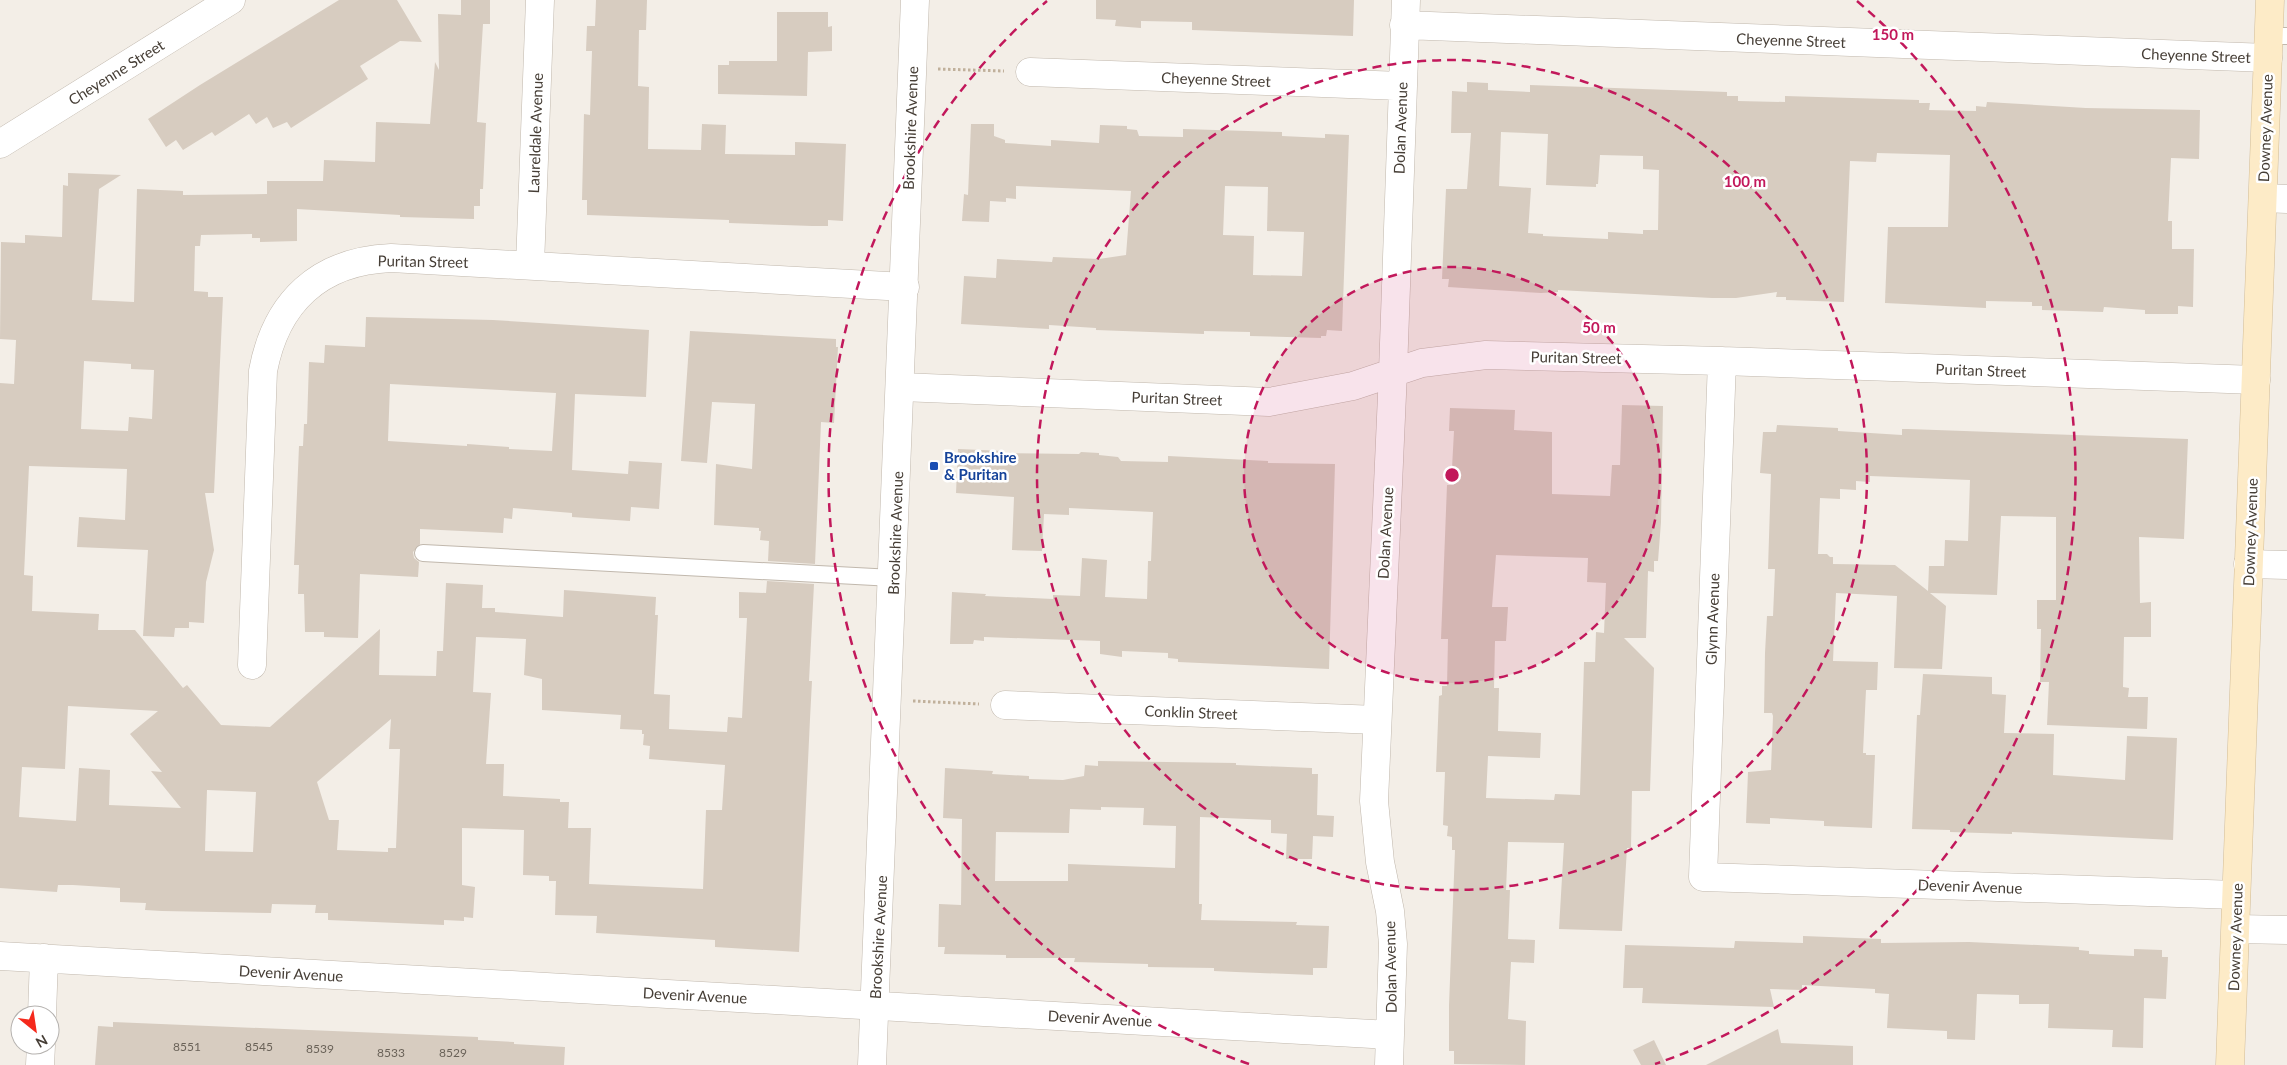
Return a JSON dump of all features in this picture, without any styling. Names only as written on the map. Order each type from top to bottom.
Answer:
[{"type":"main road","name":"Downey Avenue","points":[[2230,1065],[2256,380],[2275,198],[2274,43],[2270,0]]},
{"type":"street","name":"Cheyenne Street","points":[[0,144],[231,0]]},
{"type":"street","name":"Laureldale Avenue","points":[[530,265],[540,0]]},
{"type":"street","name":"Brookshire Avenue","points":[[872,1065],[901,387],[915,0]]},
{"type":"street","name":"Cheyenne Street","points":[[1405,13],[2274,43]]},
{"type":"street","name":"Dolan Avenue","points":[[1389,1065],[1393,944],[1375,824],[1377,720],[1393,372],[1401,86],[1405,13]]},
{"type":"street","name":"Cheyenne Street","points":[[1030,72],[1401,86]]},
{"type":"street","name":"Puritan Street","points":[[252,665],[262,372],[271,337],[289,306],[322,277],[350,264],[391,258],[905,287]]},
{"type":"street","name":"Puritan Street","points":[[901,387],[1269,402],[1352,386],[1422,363],[1486,356],[1722,361],[2256,380]]},
{"type":"street","name":"Glynn Avenue","points":[[1703,877],[1722,361]]},
{"type":"street","points":[[2248,564],[2287,565]]},
{"type":"street","name":"Conklin Street","points":[[1005,705],[1377,720]]},
{"type":"street","name":"Devenir Avenue","points":[[1703,877],[2236,895]]},
{"type":"street","points":[[2236,929],[2287,930]]},
{"type":"street","name":"Devenir Avenue","points":[[0,956],[1390,1035]]},
{"type":"street","points":[[42,1005],[44,958]]},
{"type":"lane","points":[[423,553],[893,578]]},
{"type":"path","points":[[912,68],[1030,72]]},
{"type":"path","points":[[888,699],[1005,705]]},
{"type":"building","points":[[339,0],[397,0],[422,42],[400,41],[360,66],[368,79],[291,128],[287,122],[273,128],[267,117],[256,124],[249,114],[215,136],[212,132],[183,150],[176,140],[166,147],[148,119]]},
{"type":"building","points":[[461,0],[490,0],[490,24],[483,24],[477,122],[486,123],[483,189],[480,189],[480,206],[474,206],[474,219],[400,217],[400,215],[297,209],[297,241],[260,242],[260,238],[252,238],[252,234],[201,235],[200,246],[195,246],[194,291],[208,292],[208,297],[223,297],[214,493],[205,493],[214,550],[206,582],[204,623],[189,622],[189,628],[175,628],[174,637],[143,636],[148,550],[77,547],[79,517],[125,520],[127,469],[29,466],[24,575],[33,576],[32,611],[99,614],[98,630],[135,630],[183,688],[187,685],[221,725],[270,727],[380,629],[379,675],[436,676],[437,651],[443,651],[446,583],[483,585],[482,608],[495,608],[495,612],[563,617],[564,590],[656,597],[655,615],[658,615],[654,694],[670,695],[669,729],[727,732],[728,717],[742,718],[747,618],[739,618],[739,592],[766,593],[767,581],[814,584],[809,681],[812,681],[799,952],[715,947],[715,940],[596,933],[597,916],[555,915],[556,881],[549,881],[549,876],[523,875],[524,830],[462,828],[462,885],[475,887],[473,918],[464,917],[464,921],[444,920],[444,925],[328,920],[328,913],[315,913],[316,905],[272,904],[271,913],[145,910],[146,903],[120,902],[120,888],[58,885],[57,892],[0,888],[0,383],[14,384],[16,340],[0,339],[1,242],[25,243],[25,235],[62,237],[63,185],[68,186],[68,173],[121,175],[99,189],[92,300],[134,302],[137,189],[183,191],[183,195],[267,194],[267,181],[323,181],[324,160],[375,162],[376,122],[430,124],[435,62],[439,70],[438,14],[461,15]],"holes":[[[84,361],[131,364],[131,369],[154,370],[152,419],[129,417],[128,431],[81,429]],[[476,637],[526,639],[524,675],[542,679],[542,710],[621,715],[620,729],[642,730],[642,734],[644,734],[643,745],[650,746],[649,759],[725,765],[722,810],[706,810],[703,889],[589,884],[591,828],[568,828],[569,802],[560,802],[560,799],[503,796],[504,764],[486,764],[491,693],[473,692]],[[68,706],[158,711],[130,734],[162,772],[151,771],[181,808],[109,805],[110,770],[79,768],[76,821],[19,817],[22,767],[65,769]],[[391,719],[389,749],[400,749],[396,848],[388,848],[388,852],[337,850],[339,820],[329,820],[317,782]],[[207,790],[256,792],[253,852],[205,851]]]},
{"type":"building","points":[[596,0],[647,0],[646,30],[639,30],[638,86],[649,87],[648,149],[701,150],[702,124],[726,125],[725,154],[795,155],[795,142],[846,144],[843,221],[828,220],[828,226],[812,226],[729,223],[729,220],[587,215],[587,200],[582,200],[584,114],[590,115],[592,51],[586,51],[587,26],[595,26]]},
{"type":"building","points":[[1096,0],[1354,0],[1353,36],[1192,30],[1192,22],[1141,21],[1141,28],[1115,26],[1116,20],[1096,19]]},
{"type":"building","points":[[777,12],[828,12],[828,27],[832,26],[832,51],[808,52],[807,96],[718,94],[718,65],[729,65],[729,61],[777,61]]},
{"type":"building","points":[[1467,82],[1488,83],[1488,90],[1530,92],[1530,85],[1727,92],[1727,96],[1738,96],[1738,101],[1785,102],[1785,96],[1919,100],[1919,103],[1930,103],[1929,110],[1976,111],[1976,106],[1986,107],[1987,102],[2086,108],[2200,110],[2199,159],[2171,158],[2168,221],[2172,221],[2172,249],[2194,249],[2193,307],[2178,306],[2178,314],[2145,314],[2145,310],[2104,307],[2103,312],[2042,310],[2042,306],[2032,306],[2032,302],[1986,301],[1986,308],[1885,303],[1888,227],[1948,227],[1950,155],[1877,153],[1876,162],[1850,161],[1844,302],[1786,300],[1786,297],[1776,297],[1777,292],[1736,298],[1712,298],[1558,290],[1558,292],[1541,293],[1448,287],[1449,279],[1442,279],[1446,189],[1467,189],[1471,133],[1451,133],[1452,91],[1467,92]],"holes":[[[1501,132],[1548,134],[1546,185],[1596,187],[1596,184],[1598,184],[1600,155],[1643,156],[1643,169],[1659,170],[1658,230],[1643,230],[1643,234],[1608,232],[1608,239],[1543,236],[1543,234],[1528,233],[1531,188],[1499,186]]]},
{"type":"building","points":[[971,124],[994,124],[994,136],[1005,140],[1005,143],[1051,146],[1051,140],[1099,143],[1100,125],[1127,126],[1127,129],[1137,130],[1139,136],[1183,137],[1183,129],[1282,132],[1282,136],[1325,138],[1325,134],[1349,135],[1342,331],[1327,330],[1326,336],[1321,336],[1321,338],[1250,336],[1250,332],[1204,331],[1204,334],[1096,330],[1096,328],[1049,325],[1049,329],[961,324],[964,276],[996,278],[997,259],[1052,262],[1053,257],[1099,259],[1126,255],[1131,191],[1016,186],[1016,199],[1006,198],[1006,202],[990,201],[989,222],[962,221],[964,194],[968,195]],"holes":[[[1225,186],[1268,187],[1267,231],[1304,232],[1302,276],[1253,275],[1254,236],[1223,235]]]},
{"type":"building","points":[[366,317],[493,320],[649,330],[646,397],[575,394],[572,470],[628,474],[629,461],[662,463],[659,509],[631,507],[630,521],[572,517],[572,513],[513,508],[512,519],[504,518],[503,533],[420,529],[420,544],[413,552],[414,558],[419,562],[418,577],[360,574],[358,638],[324,637],[324,632],[305,632],[304,594],[298,594],[299,565],[294,565],[299,446],[303,446],[304,424],[307,424],[309,362],[324,363],[325,345],[365,347]],"holes":[[[390,384],[556,393],[552,451],[509,449],[509,447],[467,444],[467,446],[388,441]]]},
{"type":"building","points":[[690,331],[836,339],[836,347],[838,347],[834,423],[821,422],[815,564],[768,561],[769,541],[760,540],[761,531],[759,531],[759,528],[714,525],[716,464],[752,469],[755,404],[712,402],[707,463],[681,461]]},
{"type":"building","points":[[1622,405],[1663,406],[1661,522],[1658,561],[1654,561],[1654,572],[1648,571],[1646,638],[1624,638],[1654,668],[1650,791],[1632,791],[1631,848],[1627,848],[1622,931],[1559,929],[1564,843],[1508,842],[1506,890],[1510,890],[1508,939],[1535,940],[1534,963],[1511,962],[1508,1019],[1526,1021],[1525,1065],[1454,1064],[1454,1051],[1449,1051],[1449,1005],[1455,850],[1452,850],[1452,837],[1447,836],[1448,826],[1443,825],[1445,772],[1436,772],[1439,696],[1442,695],[1442,686],[1447,686],[1448,639],[1441,639],[1447,485],[1454,485],[1452,468],[1454,431],[1449,431],[1450,408],[1515,410],[1514,430],[1552,432],[1552,494],[1610,496],[1612,465],[1620,465]],"holes":[[[1496,555],[1588,558],[1587,582],[1606,583],[1604,633],[1596,632],[1595,662],[1584,662],[1580,795],[1555,794],[1554,800],[1486,798],[1488,756],[1540,758],[1541,733],[1498,731],[1499,688],[1494,688],[1495,641],[1506,641],[1508,607],[1492,607]]]},
{"type":"building","points":[[1777,425],[1838,428],[1838,431],[1902,435],[1902,429],[1908,429],[2188,439],[2184,539],[2139,537],[2140,603],[2151,602],[2151,637],[2124,637],[2123,687],[2129,688],[2128,697],[2148,697],[2147,729],[2047,725],[2049,682],[2040,682],[2041,629],[2037,629],[2037,600],[2056,600],[2056,517],[2001,516],[1997,595],[1930,593],[1946,606],[1942,669],[1894,668],[1897,596],[1836,593],[1833,661],[1878,662],[1877,690],[1866,690],[1863,753],[1875,755],[1872,828],[1824,826],[1824,821],[1770,818],[1770,824],[1746,823],[1748,772],[1771,770],[1773,716],[1772,713],[1764,713],[1765,653],[1767,616],[1773,616],[1775,569],[1768,569],[1771,474],[1760,473],[1763,432],[1776,432]],"holes":[[[1870,476],[1970,480],[1968,541],[1945,540],[1944,566],[1929,566],[1928,591],[1895,565],[1833,564],[1833,557],[1827,554],[1818,554],[1820,498],[1840,499],[1840,489],[1856,490],[1856,481],[1870,482]]]},
{"type":"building","points":[[958,449],[1004,451],[1004,453],[1099,453],[1099,455],[1118,457],[1121,461],[1168,462],[1168,456],[1268,461],[1268,463],[1335,464],[1329,669],[1178,662],[1178,659],[1168,658],[1168,653],[1122,651],[1122,657],[1100,654],[1100,641],[984,637],[984,641],[974,640],[973,644],[950,644],[952,592],[986,594],[985,596],[1053,599],[1053,595],[1080,596],[1082,558],[1107,560],[1105,597],[1147,599],[1148,561],[1151,561],[1153,512],[1069,508],[1069,515],[1044,514],[1042,551],[1012,550],[1014,497],[956,493]]},
{"type":"building","points":[[1923,674],[1992,677],[1992,694],[2006,695],[2004,733],[2054,734],[2053,775],[2125,780],[2127,736],[2177,738],[2173,840],[1912,829],[1917,715],[1920,715]]},
{"type":"building","points":[[1098,761],[1236,763],[1236,765],[1312,768],[1312,774],[1318,774],[1317,815],[1334,816],[1333,837],[1313,836],[1312,859],[1286,859],[1287,834],[1271,833],[1271,820],[1200,817],[1199,904],[1202,904],[1201,920],[1297,922],[1296,925],[1329,926],[1327,968],[1313,968],[1313,975],[1214,971],[1214,968],[1148,967],[1148,964],[1074,962],[1075,958],[1006,958],[1006,955],[944,954],[945,947],[938,947],[939,904],[961,905],[962,819],[943,818],[945,768],[993,771],[992,774],[1029,776],[1029,779],[1063,780],[1084,776],[1085,765],[1098,766]],"holes":[[[1101,807],[1144,808],[1143,825],[1176,826],[1175,868],[1068,864],[1068,881],[995,881],[996,832],[1069,833],[1070,809],[1101,810]]]},
{"type":"building","points":[[1803,936],[1881,939],[1881,943],[1969,942],[2079,947],[2079,950],[2089,951],[2089,954],[2134,956],[2134,949],[2162,950],[2162,957],[2168,957],[2166,999],[2144,998],[2143,1048],[2112,1047],[2113,1030],[2048,1028],[2049,1004],[2019,1004],[2019,995],[1977,994],[1975,1040],[1947,1039],[1947,1031],[1887,1028],[1889,994],[1875,993],[1875,989],[1802,985],[1802,990],[1770,989],[1774,1007],[1642,1003],[1643,988],[1623,988],[1625,945],[1734,948],[1735,941],[1803,943]]},
{"type":"building","points":[[113,1022],[478,1037],[478,1040],[565,1047],[564,1065],[95,1065],[98,1026],[113,1027]]},
{"type":"building","points":[[1778,1029],[1781,1043],[1853,1046],[1853,1065],[1706,1065]]},
{"type":"building","points":[[1654,1040],[1666,1065],[1641,1065],[1633,1050]]},
{"type":"place","name":"Brookshire & Puritan","points":[[934,466]]}]
